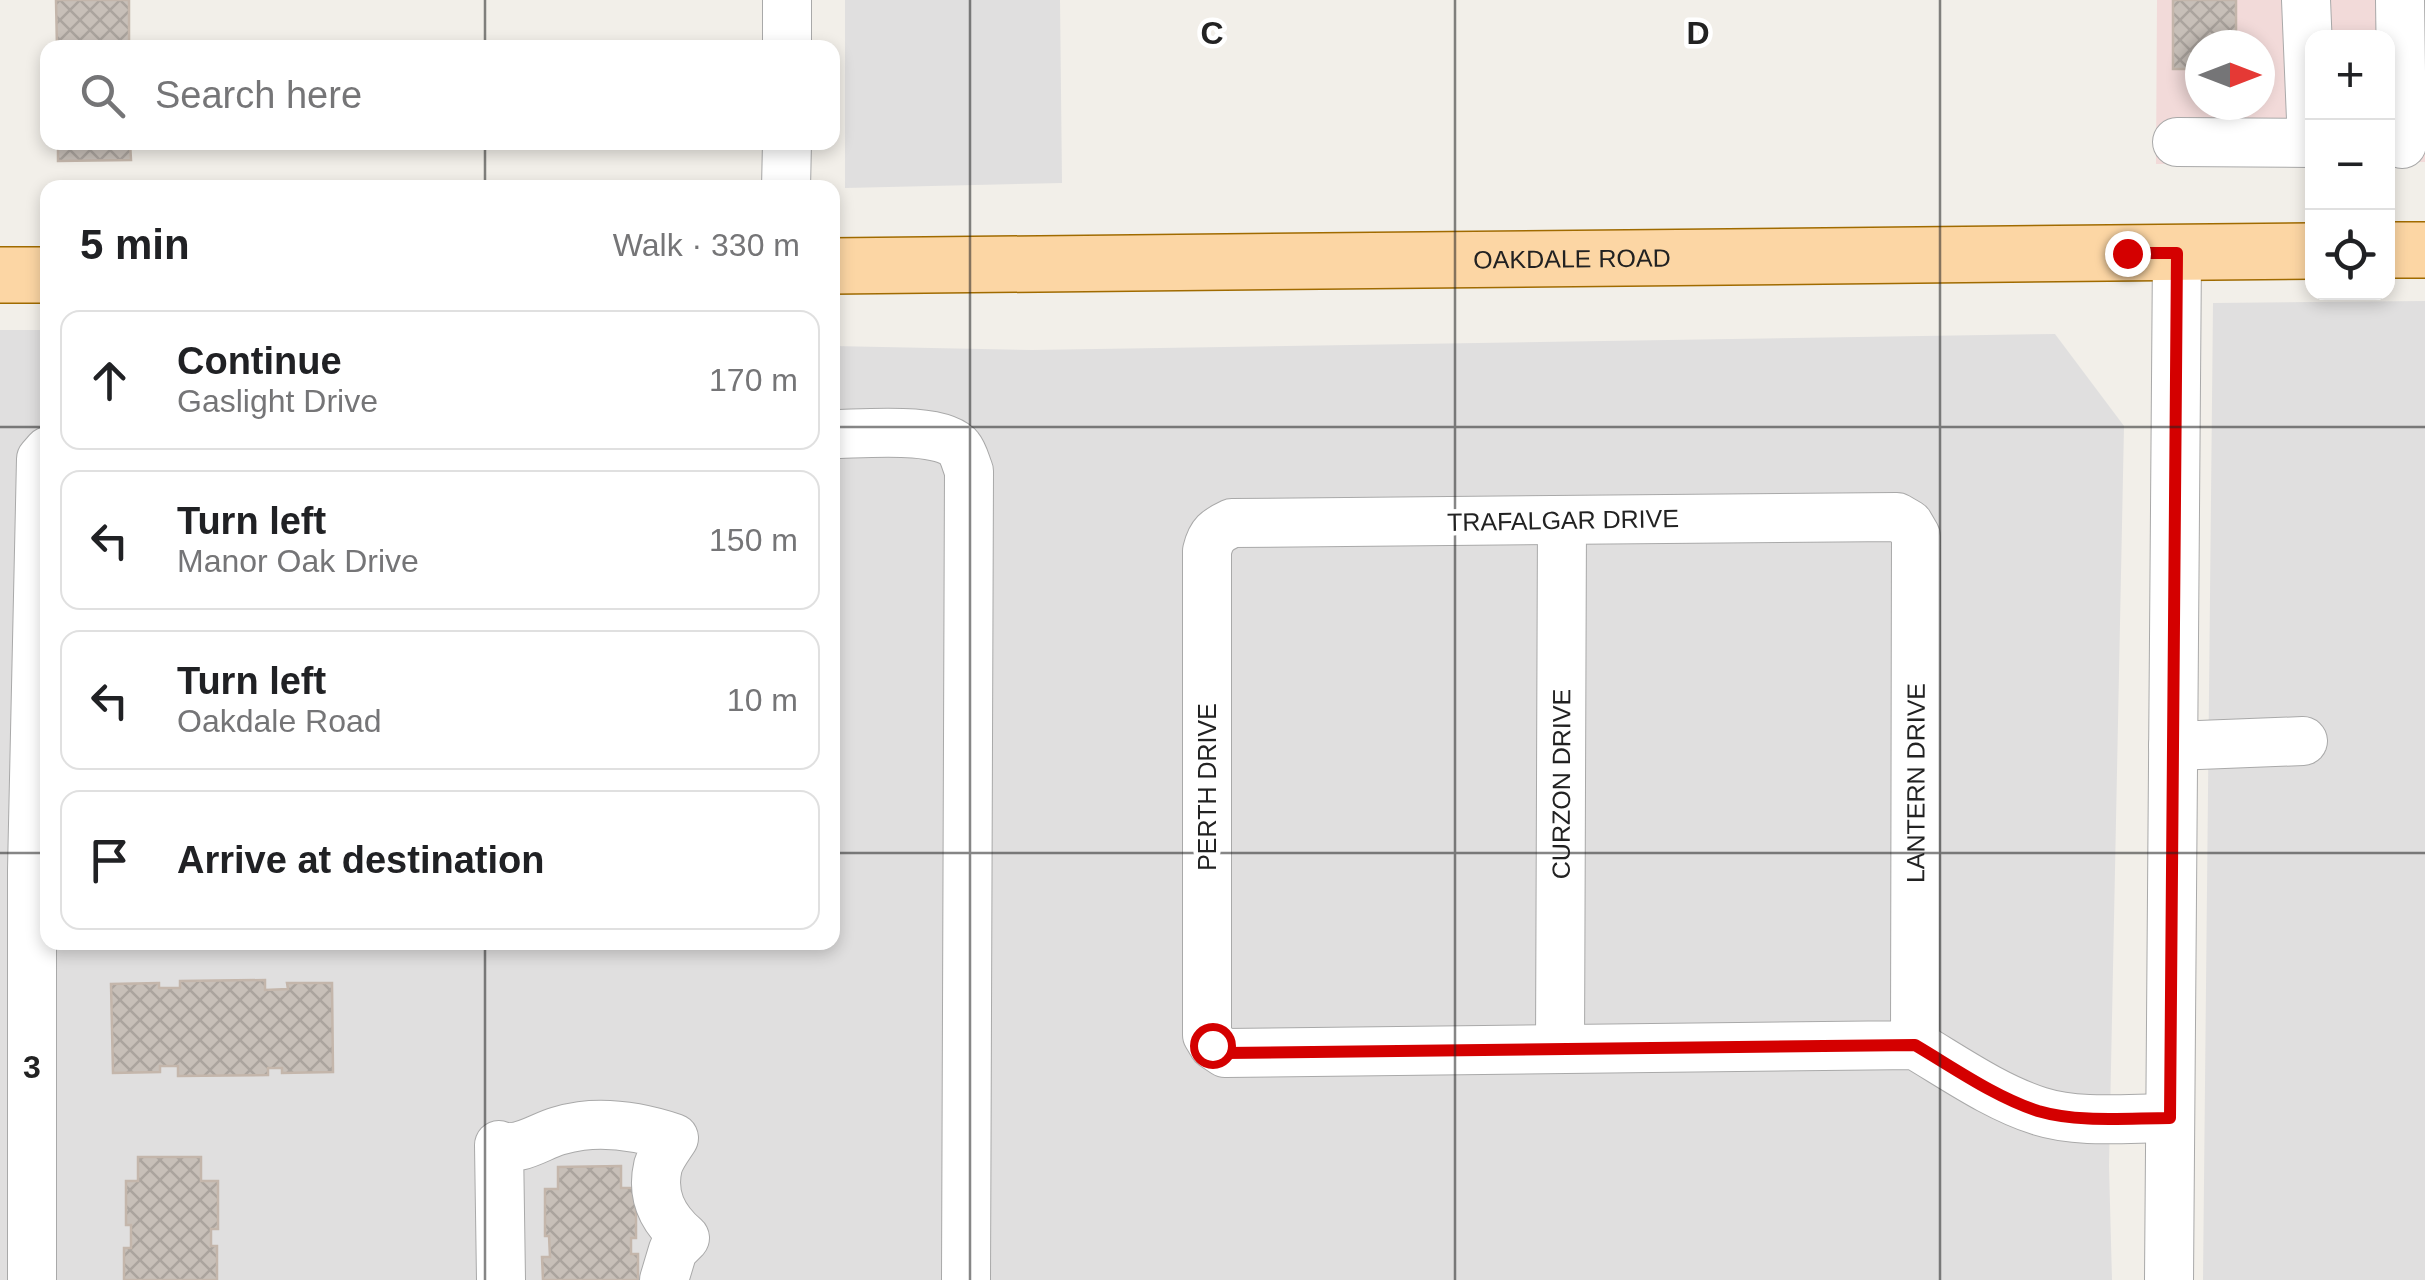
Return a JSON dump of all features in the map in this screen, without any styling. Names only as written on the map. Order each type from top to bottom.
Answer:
[{"type":"main road","points":[[2395,250],[2425,250]]},
{"type":"main road","name":"OAKDALE ROAD","points":[[840,266],[2305,251]]},
{"type":"main road","points":[[0,275],[40,274]]},
{"type":"street","points":[[787,0],[787,40]]},
{"type":"street","points":[[2306,0],[2311,120]]},
{"type":"street","points":[[2400,0],[2405,144]]},
{"type":"street","points":[[2177,142],[2305,143]]},
{"type":"street","points":[[786,150],[786,180]]},
{"type":"street","points":[[2169,1280],[2177,253]]},
{"type":"street","points":[[840,434],[943,436],[959,448],[969,470],[966,1280]]},
{"type":"street","points":[[32,1280],[32,870],[18,758],[40,472]]},
{"type":"street","name":"TRAFALGAR DRIVE","points":[[1216,530],[1232,524],[1897,517],[1909,524]]},
{"type":"street","name":"CURZON DRIVE","points":[[1560,1049],[1562,520]]},
{"type":"street","name":"LANTERN DRIVE","points":[[1909,524],[1916,536],[1915,1045]]},
{"type":"street","name":"PERTH DRIVE","points":[[1216,530],[1207,550],[1207,1036],[1212,1045],[1225,1053],[1560,1049]]},
{"type":"street","points":[[2174,746],[2302,741]]},
{"type":"street","points":[[1560,1049],[1915,1045],[2001,1095],[2039,1111],[2074,1117],[2170,1118]]},
{"type":"street","points":[[501,1280],[499,1145],[507,1148],[584,1126],[629,1126],[674,1138],[658,1163],[657,1185],[668,1225],[684,1238],[674,1250],[664,1280]]},
{"type":"shaded area","points":[[845,0],[1060,0],[1062,183],[845,188]]},
{"type":"shaded area","points":[[2157,0],[2425,0],[2425,162],[2395,162],[2395,30],[2305,30],[2305,162],[2156,164]]},
{"type":"shaded area","points":[[2425,301],[2425,1280],[2203,1280],[2213,303]]},
{"type":"shaded area","points":[[0,330],[40,330],[40,950],[840,950],[840,346],[1032,350],[2055,334],[2124,426],[2109,1166],[2112,1280],[0,1280]]},
{"type":"building","points":[[56,0],[129,0],[129,40],[57,40]]},
{"type":"building","points":[[2173,0],[2236,0],[2236,30],[2185,30],[2185,69],[2173,69]]},
{"type":"building","points":[[58,150],[130,150],[131,160],[58,161]]},
{"type":"building","points":[[265,980],[265,990],[288,989],[287,983],[332,983],[333,1072],[282,1073],[282,1068],[268,1068],[268,1075],[178,1076],[178,1066],[160,1066],[160,1072],[113,1073],[111,984],[159,983],[159,988],[180,988],[180,981]]},
{"type":"building","points":[[138,1157],[201,1157],[201,1181],[218,1181],[218,1229],[211,1229],[211,1246],[217,1246],[217,1280],[124,1280],[124,1248],[131,1248],[131,1225],[126,1225],[126,1181],[138,1181]]},
{"type":"building","points":[[621,1166],[621,1188],[636,1188],[636,1238],[631,1238],[631,1254],[638,1254],[638,1280],[543,1280],[542,1257],[550,1257],[549,1236],[545,1236],[545,1189],[558,1189],[558,1167]]},
{"type":"route","points":[[1212,1045],[1225,1053],[1915,1045],[2001,1095],[2039,1111],[2074,1117],[2170,1118],[2177,253],[2127,253]]}]
